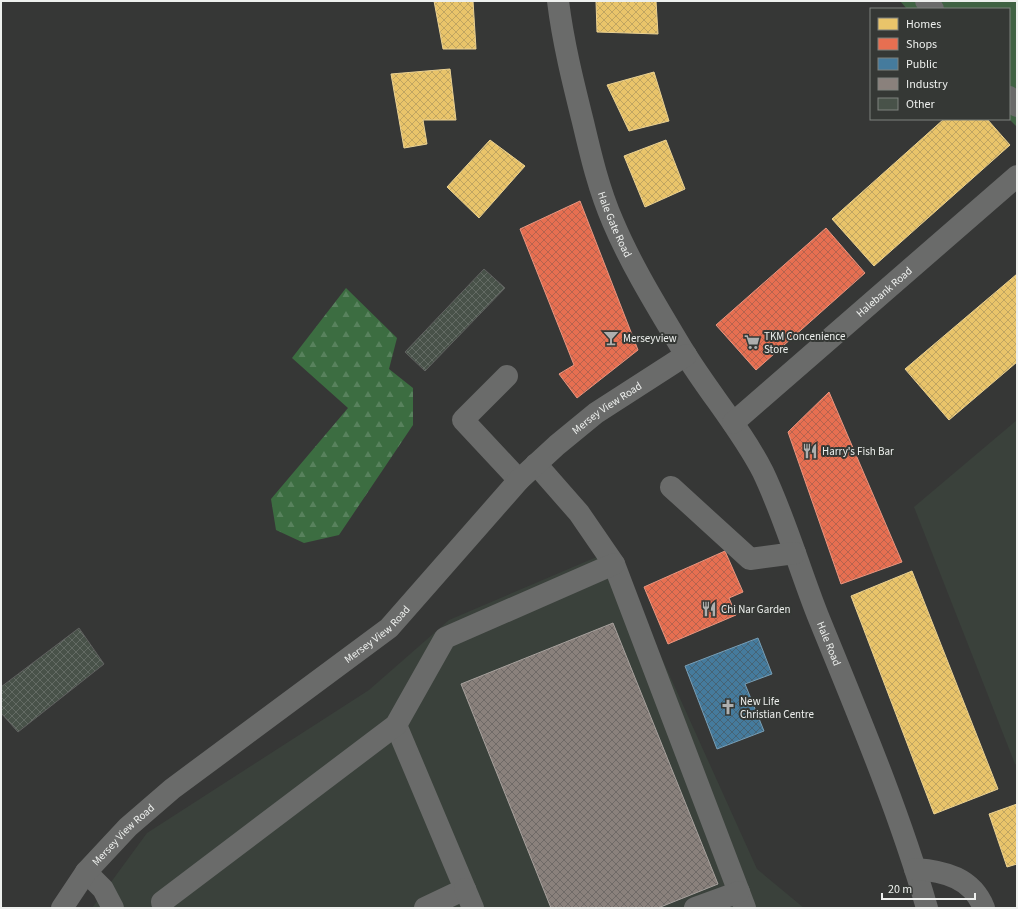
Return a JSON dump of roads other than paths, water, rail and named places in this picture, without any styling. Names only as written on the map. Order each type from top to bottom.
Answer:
[{"type":"street","name":"Hale Gate Road","points":[[558,1],[563,43],[574,89],[595,173],[612,221],[634,265],[686,355],[733,423]]},
{"type":"street","points":[[1010,98],[1017,106]]},
{"type":"street","name":"Halebank Road","points":[[733,423],[1017,176]]},
{"type":"street","name":"Mersey View Road","points":[[62,908],[86,872],[128,827],[172,789],[389,628],[519,480],[536,464],[596,413],[686,355]]},
{"type":"street","points":[[507,376],[463,420],[519,480]]},
{"type":"street","name":"Hale Road","points":[[733,423],[762,472],[795,553],[861,721],[915,869],[927,908]]},
{"type":"street","points":[[536,464],[579,513],[614,564],[742,900],[695,908]]},
{"type":"street","points":[[671,487],[750,558],[795,553]]},
{"type":"street","points":[[162,902],[396,725],[445,638],[614,564]]},
{"type":"street","points":[[396,725],[469,899],[425,908]]},
{"type":"street","points":[[915,869],[936,870],[952,875],[966,883],[974,890],[984,908]]},
{"type":"street","points":[[86,872],[103,889],[113,908]]},
{"type":"place","name":"Merseyview","points":[[611,338]]},
{"type":"place","name":"TKM Concenience Store","points":[[752,342]]},
{"type":"place","name":"Harry's Fish Bar","points":[[810,451]]},
{"type":"place","name":"Chi Nar Garden","points":[[709,609]]},
{"type":"place","name":"New Life Christian Centre","points":[[728,707]]}]
